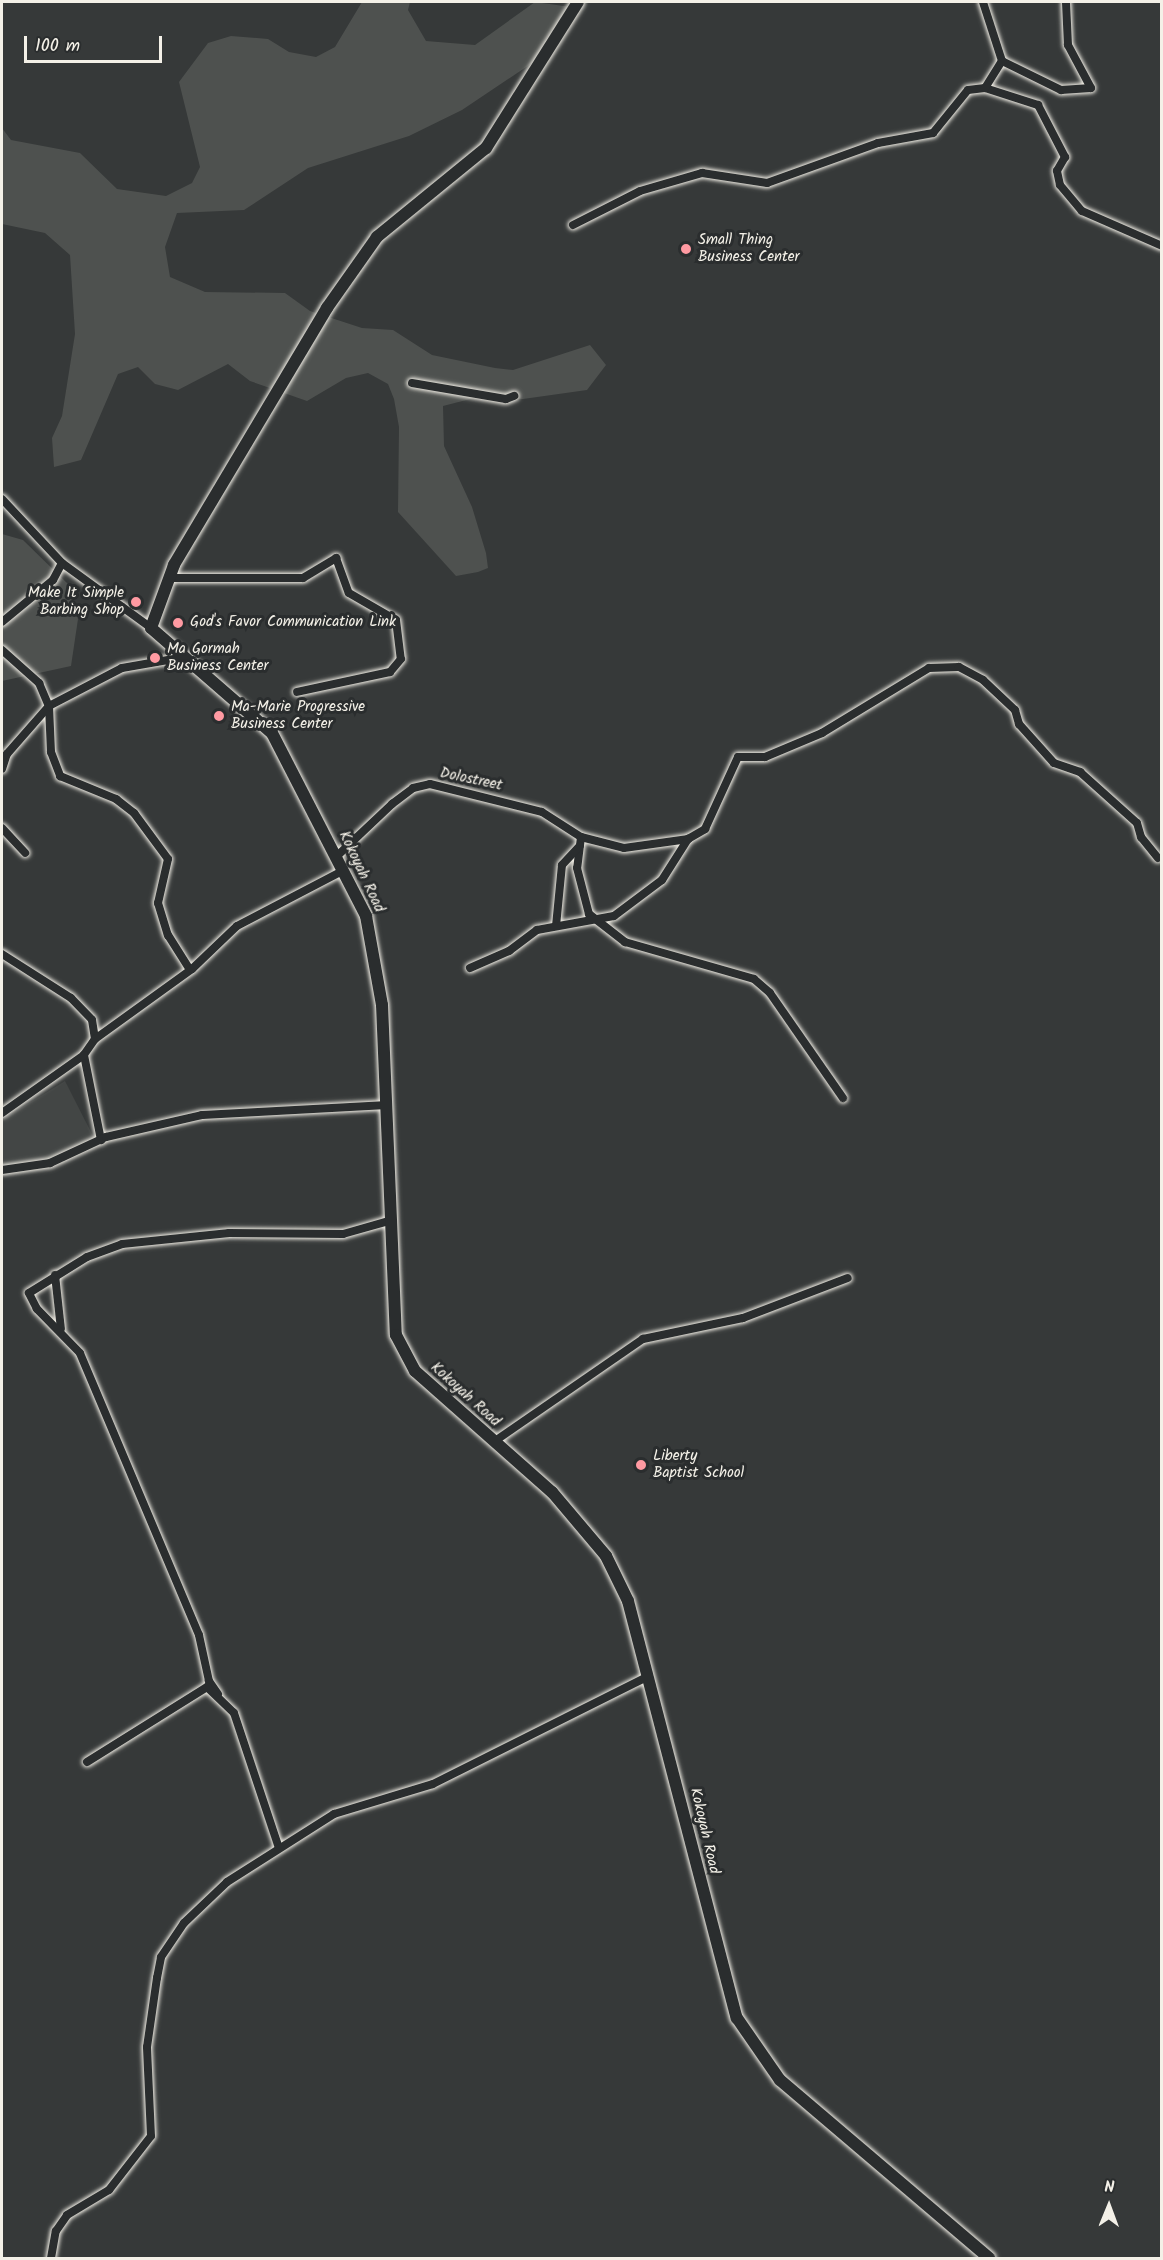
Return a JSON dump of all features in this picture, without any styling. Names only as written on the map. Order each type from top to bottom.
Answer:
[{"type":"main road","points":[[151,628],[168,578],[295,358],[371,245],[486,148],[578,2]]},
{"type":"main road","name":"Kokoyah Road","points":[[151,628],[272,733],[366,916],[375,954],[388,1105],[393,1316],[400,1343],[415,1371],[552,1492],[606,1556],[628,1601],[725,1980],[744,2029],[780,2080],[989,2259]]},
{"type":"street","points":[[983,2],[1002,61],[1061,90],[1091,88],[1068,45],[1066,2]]},
{"type":"street","points":[[985,88],[1002,61]]},
{"type":"street","points":[[573,225],[640,191],[702,173],[746,184],[767,183],[878,143],[922,137],[933,133],[968,90],[985,88],[1038,105],[1065,157],[1057,171],[1060,185],[1082,211],[1161,246]]},
{"type":"street","points":[[412,382],[506,399],[514,396]]},
{"type":"street","name":"Kokoyah Road","points":[[2,499],[62,564],[151,628]]},
{"type":"street","points":[[168,578],[303,578],[336,558],[348,593],[396,620],[401,659],[390,672],[297,693]]},
{"type":"street","points":[[2,622],[53,580],[62,564]]},
{"type":"street","points":[[2,650],[39,683],[49,706],[51,752],[60,776],[116,799],[134,813],[168,859],[158,903],[168,935],[190,970]]},
{"type":"street","points":[[2,769],[7,754],[49,706],[122,668],[185,657]]},
{"type":"street","points":[[470,968],[509,951],[521,937],[593,917],[614,916],[653,889],[688,839],[705,829],[738,756],[765,757],[822,733],[929,668],[958,667],[983,680],[1015,710],[1020,724],[1054,763],[1080,772],[1137,823],[1141,837],[1158,858]]},
{"type":"street","name":"Dolostreet","points":[[337,856],[392,804],[413,788],[430,784],[542,812],[581,837],[624,848],[688,839]]},
{"type":"street","points":[[2,828],[25,853]]},
{"type":"street","points":[[581,837],[577,868],[593,917],[625,942],[754,979],[770,993],[843,1098]]},
{"type":"street","points":[[556,926],[562,865],[580,846]]},
{"type":"street","points":[[2,1113],[84,1055],[95,1039],[190,970],[237,926],[344,870]]},
{"type":"street","points":[[2,954],[71,998],[92,1020],[95,1039]]},
{"type":"street","points":[[84,1055],[101,1140]]},
{"type":"street","points":[[2,1170],[50,1163],[101,1140],[244,1110],[388,1105]]},
{"type":"street","points":[[279,1848],[234,1713],[209,1681],[199,1635],[80,1353],[61,1329],[37,1309],[29,1293],[55,1275],[122,1244],[229,1233],[343,1234],[389,1221]]},
{"type":"street","points":[[55,1275],[61,1329]]},
{"type":"street","points":[[495,1442],[643,1339],[743,1318],[848,1278]]},
{"type":"street","points":[[51,2259],[56,2231],[67,2215],[109,2190],[151,2136],[147,2047],[161,1957],[184,1923],[227,1882],[279,1848],[355,1804],[433,1784],[649,1676]]},
{"type":"street","points":[[87,1762],[207,1687],[218,1694]]},
{"type":"shaded area","points":[[362,2],[410,2],[408,10],[426,41],[475,45],[535,2],[571,7],[544,55],[462,110],[409,136],[308,168],[244,210],[177,213],[165,247],[170,277],[205,292],[285,293],[310,311],[362,328],[393,330],[432,355],[495,368],[513,370],[590,345],[606,365],[587,390],[523,399],[478,397],[443,406],[444,446],[472,507],[486,553],[488,568],[478,572],[456,576],[398,512],[399,427],[394,399],[388,384],[368,373],[346,378],[307,401],[250,381],[228,364],[178,390],[155,384],[138,367],[118,374],[81,460],[54,467],[52,438],[62,416],[75,334],[70,255],[45,233],[2,224],[2,128],[11,140],[80,153],[117,189],[166,196],[192,183],[200,167],[179,82],[208,43],[231,36],[268,39],[289,52],[316,57],[335,47]]},
{"type":"shaded area","points":[[2,534],[23,540],[68,584],[78,619],[71,666],[2,681]]},
{"type":"shaded area","points":[[65,1081],[94,1138],[32,1169],[2,1170],[2,1120]]},
{"type":"place","name":"Small Thing Business Center","points":[[686,249]]},
{"type":"place","name":"Make It Simple Barbing Shop","points":[[136,602]]},
{"type":"place","name":"God's Favor Communication Link","points":[[178,623]]},
{"type":"place","name":"Ma Gormah Business Center","points":[[155,658]]},
{"type":"place","name":"Ma-Marie Progressive Business Center","points":[[219,716]]},
{"type":"place","name":"Liberty Baptist School","points":[[641,1465]]}]
